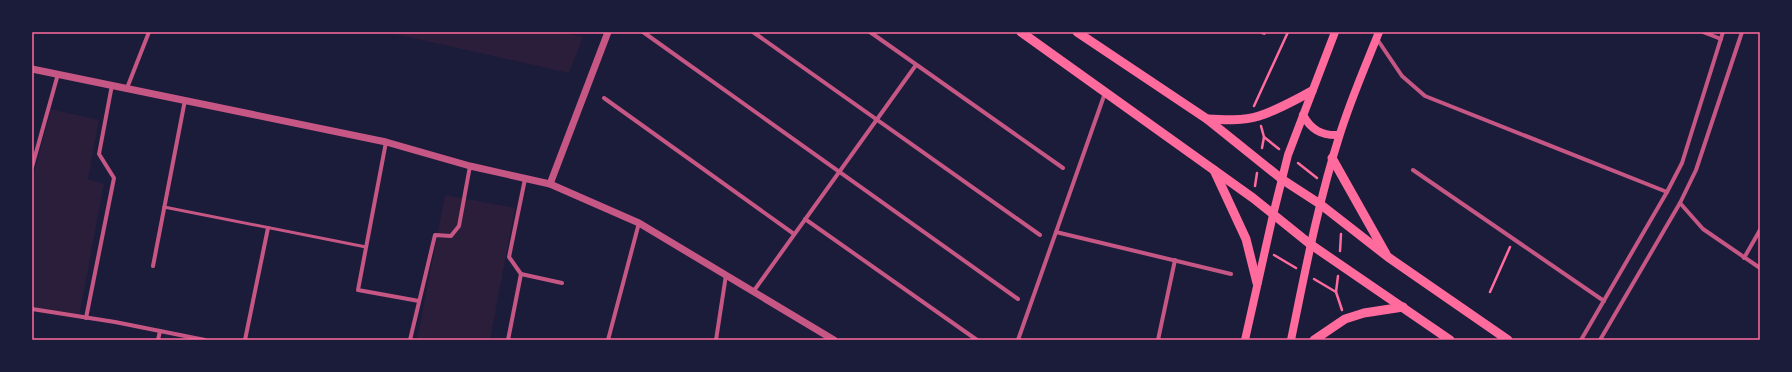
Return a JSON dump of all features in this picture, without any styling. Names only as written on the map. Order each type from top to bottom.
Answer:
[{"type":"main road","points":[[1021,32],[1106,91],[1253,198],[1310,244],[1450,340]]},
{"type":"main road","points":[[1077,32],[1207,119],[1283,180],[1320,204],[1388,257],[1508,340]]},
{"type":"main road","points":[[1245,340],[1257,283],[1288,155],[1335,32]]},
{"type":"main road","points":[[1291,340],[1310,244],[1332,158],[1339,135],[1377,35]]},
{"type":"main road","points":[[1207,119],[1232,120],[1258,117],[1276,110],[1312,90]]},
{"type":"main road","points":[[1303,115],[1307,123],[1322,133],[1339,135]]},
{"type":"main road","points":[[1332,158],[1388,257]]},
{"type":"main road","points":[[1213,169],[1246,238],[1257,283]]},
{"type":"main road","points":[[1314,340],[1345,319],[1364,313],[1403,307]]},
{"type":"street","points":[[127,88],[148,32]]},
{"type":"street","points":[[550,184],[608,32]]},
{"type":"street","points":[[643,32],[838,173],[1018,299]]},
{"type":"street","points":[[753,32],[1040,236]]},
{"type":"street","points":[[870,32],[1063,168]]},
{"type":"street","points":[[1703,32],[1721,39]]},
{"type":"street","points":[[1582,340],[1667,192],[1682,163],[1723,32]]},
{"type":"street","points":[[1600,340],[1680,203],[1696,170],[1742,32]]},
{"type":"street","points":[[1377,35],[1402,76],[1425,96],[1667,192]]},
{"type":"street","points":[[753,292],[916,65]]},
{"type":"street","points":[[32,69],[112,84],[386,142],[470,166],[550,184],[639,223],[834,340]]},
{"type":"street","points":[[32,167],[58,74]]},
{"type":"street","points":[[86,318],[114,178],[99,154],[112,84]]},
{"type":"street","points":[[1018,340],[1106,91]]},
{"type":"street","points":[[604,98],[794,234]]},
{"type":"street","points":[[153,266],[185,100]]},
{"type":"street","points":[[386,142],[358,290],[419,301]]},
{"type":"street","points":[[410,340],[435,235],[451,236],[459,226],[470,166]]},
{"type":"street","points":[[1413,170],[1604,302]]},
{"type":"street","points":[[508,340],[521,274],[510,257],[525,179]]},
{"type":"street","points":[[1680,203],[1703,229],[1760,268]]},
{"type":"street","points":[[805,219],[977,340]]},
{"type":"street","points":[[608,340],[639,223]]},
{"type":"street","points":[[245,340],[268,228]]},
{"type":"street","points":[[1744,258],[1760,230]]},
{"type":"street","points":[[1056,232],[1231,274]]},
{"type":"street","points":[[1158,340],[1175,260]]},
{"type":"street","points":[[521,274],[562,283]]},
{"type":"street","points":[[716,340],[726,275]]},
{"type":"street","points":[[32,309],[205,340]]},
{"type":"street","points":[[158,340],[160,331]]},
{"type":"lane","points":[[164,207],[366,247]]},
{"type":"path","points":[[1288,32],[1254,106],[1264,137],[1325,184]]},
{"type":"path","points":[[1490,292],[1514,239]]},
{"type":"shaded area","points":[[386,32],[560,32],[583,37],[569,73]]},
{"type":"shaded area","points":[[51,109],[99,120],[88,179],[104,184],[79,317],[32,307],[32,174],[34,173]]},
{"type":"shaded area","points":[[445,195],[515,208],[490,340],[417,340]]}]
